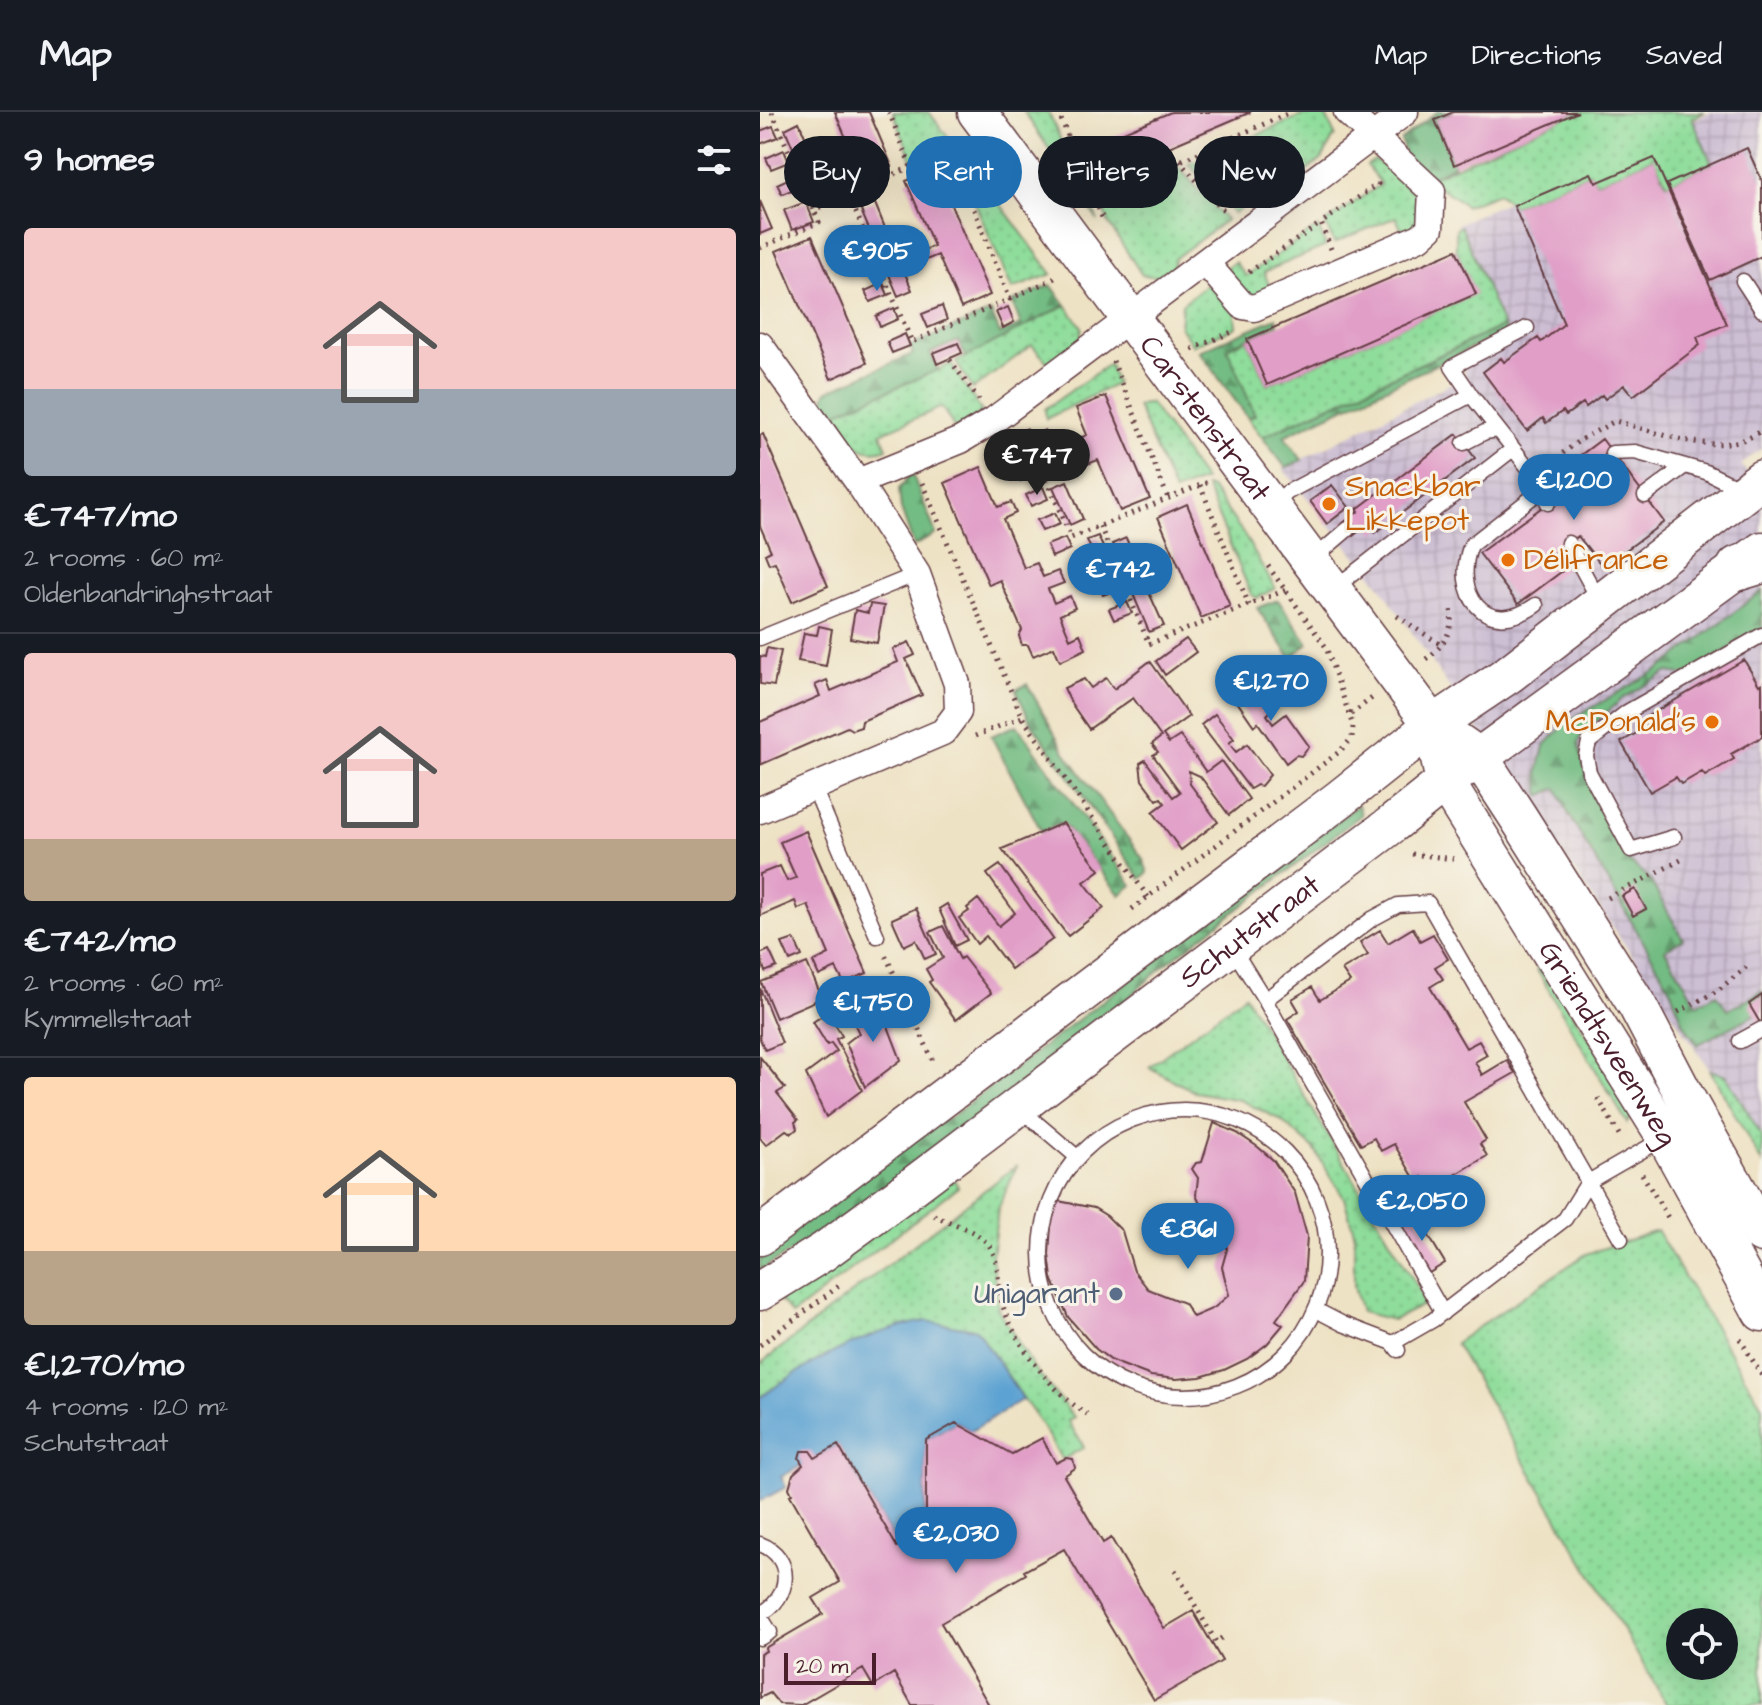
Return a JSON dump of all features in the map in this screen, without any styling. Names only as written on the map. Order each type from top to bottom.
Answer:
[{"type":"main road","name":"Carstenstraat","points":[[970,128],[1117,328],[1270,506],[1321,576],[1446,717]]},
{"type":"main road","name":"Schutstraat","points":[[760,1236],[1754,485]]},
{"type":"main road","name":"Schutstraat","points":[[760,1291],[823,1252],[1445,782],[1754,560]]},
{"type":"main road","points":[[1446,717],[1479,757]]},
{"type":"main road","points":[[1445,782],[1446,717]]},
{"type":"main road","name":"Griendtsveenweg","points":[[1479,757],[1637,1005],[1759,1222]]},
{"type":"main road","name":"Griendtsveenweg","points":[[1445,782],[1666,1137],[1762,1312]]},
{"type":"street","points":[[1205,262],[1243,306],[1254,308],[1420,237],[1430,228],[1432,191],[1362,143],[1347,112]]},
{"type":"street","points":[[858,482],[961,440],[1002,414],[1405,112]]},
{"type":"street","points":[[760,345],[858,482],[917,574],[957,684],[958,712],[943,732],[760,810]]},
{"type":"street","points":[[1720,1236],[1759,1222]]},
{"type":"lane","points":[[1743,281],[1762,310]]},
{"type":"lane","points":[[1527,328],[1452,367],[1534,475],[1544,494],[1471,545],[1467,557],[1467,588],[1482,611],[1492,618],[1516,616],[1536,605]]},
{"type":"lane","points":[[1270,506],[1288,492],[1471,395]]},
{"type":"lane","points":[[1464,443],[1485,432],[1498,430]]},
{"type":"lane","points":[[1321,576],[1513,449]]},
{"type":"lane","points":[[1612,453],[1635,452],[1754,485]]},
{"type":"lane","points":[[1645,496],[1685,466]]},
{"type":"lane","points":[[1321,576],[1348,529]]},
{"type":"lane","points":[[1576,548],[1600,602]]},
{"type":"lane","points":[[760,638],[917,574]]},
{"type":"lane","points":[[1674,837],[1631,850],[1589,772],[1586,756],[1589,742],[1627,712],[1762,635]]},
{"type":"lane","points":[[814,788],[877,936]]},
{"type":"lane","points":[[1265,1000],[1372,919],[1398,905],[1428,903],[1621,1239]]},
{"type":"lane","points":[[1231,945],[1443,1313]]},
{"type":"lane","points":[[1740,1041],[1762,1029]]},
{"type":"lane","points":[[1017,1106],[1077,1157]]},
{"type":"lane","points":[[1202,1110],[1245,1122],[1282,1147],[1310,1181],[1325,1223],[1328,1267],[1316,1310],[1294,1346],[1261,1374],[1223,1391],[1181,1397],[1139,1389],[1101,1370],[1070,1341],[1050,1305],[1040,1263],[1043,1221],[1056,1187],[1077,1157],[1114,1127],[1158,1111],[1202,1110]]},
{"type":"lane","points":[[1316,1310],[1395,1346],[1565,1219],[1588,1182],[1666,1137]]},
{"type":"lane","points":[[760,1544],[777,1555],[786,1577],[779,1600],[760,1615],[770,1632],[760,1638]]},
{"type":"path","points":[[760,248],[819,222],[772,112]]},
{"type":"path","points":[[889,112],[906,154]]},
{"type":"path","points":[[1058,112],[1068,136]]},
{"type":"path","points":[[1244,232],[1179,161],[1291,112]]},
{"type":"path","points":[[1340,271],[1321,223],[1378,184],[1362,143]]},
{"type":"path","points":[[814,210],[818,208]]},
{"type":"path","points":[[854,208],[912,342],[1061,275]]},
{"type":"path","points":[[973,208],[1010,299]]},
{"type":"path","points":[[1098,208],[1105,226]]},
{"type":"path","points":[[1183,352],[1242,328],[1237,316],[1243,306]]},
{"type":"path","name":"Carstenstraat","points":[[1117,328],[1168,498]]},
{"type":"path","points":[[950,360],[1002,414]]},
{"type":"path","name":"Carstenstraat","points":[[1002,414],[1021,421],[1071,538],[1213,480]]},
{"type":"path","points":[[913,460],[1022,717],[1148,897]]},
{"type":"path","name":"Carstenstraat","points":[[1200,485],[1249,605]]},
{"type":"path","points":[[1100,526],[1149,644],[1286,590]]},
{"type":"path","points":[[1604,900],[1687,858]]},
{"type":"path","points":[[877,936],[933,1061]]},
{"type":"path","points":[[1672,1015],[1717,991],[1750,964]]},
{"type":"path","points":[[934,1215],[973,1232],[985,1241],[995,1260],[997,1284],[1008,1320],[1064,1398],[1087,1414]]},
{"type":"path","points":[[1175,1570],[1216,1642],[1223,1637]]},
{"type":"shaded area","points":[[1711,112],[1762,112],[1762,448],[1741,465],[1762,490],[1762,1136],[1726,1076],[1710,1070],[1379,584],[1283,469],[1465,376],[1464,363],[1511,345],[1457,224]]},
{"type":"green space","points":[[893,112],[929,112],[947,136],[906,136],[906,145]]},
{"type":"green space","points":[[1024,112],[1048,112],[1059,136],[1040,136]]},
{"type":"green space","points":[[1311,112],[1324,112],[1335,135],[1322,159],[1305,172],[1305,136],[1255,136]]},
{"type":"green space","points":[[1437,112],[1453,112],[1435,120],[1454,165],[1428,179],[1405,155],[1401,140]]},
{"type":"green space","points":[[1576,112],[1705,112],[1692,118],[1712,164],[1667,184],[1653,158],[1596,183],[1590,173],[1514,206],[1498,193],[1465,206],[1428,179]]},
{"type":"green space","points":[[1375,160],[1420,198],[1422,228],[1404,236],[1396,217],[1334,243],[1325,223],[1381,184],[1367,165]]},
{"type":"green space","points":[[1178,168],[1194,185],[1194,208],[1215,208],[1226,220],[1174,259],[1173,270],[1161,277],[1142,275],[1109,224],[1102,208],[1178,208]]},
{"type":"green space","points":[[977,208],[1003,208],[1052,274],[1012,289]]},
{"type":"green space","points":[[1461,226],[1503,326],[1262,437],[1248,418],[1254,415],[1226,348],[1247,339],[1267,385],[1475,294],[1456,250],[1456,229]]},
{"type":"green space","points":[[1318,227],[1326,246],[1264,272],[1272,293],[1252,299],[1233,287],[1227,267],[1235,262],[1246,276]]},
{"type":"green space","points":[[1051,285],[1066,305],[966,357],[958,341],[930,353],[938,370],[833,414],[823,400],[827,391],[913,354],[910,346],[991,312],[1000,334],[1021,325],[1012,302]]},
{"type":"green space","points":[[1206,285],[1219,287],[1238,309],[1236,327],[1193,345],[1180,327],[1182,304]]},
{"type":"green space","points":[[1066,305],[1082,327],[1080,340],[1049,364],[1032,345],[973,389],[956,362]]},
{"type":"green space","points":[[1276,318],[1278,324],[1227,348],[1255,415],[1248,418],[1199,351]]},
{"type":"green space","points":[[1503,326],[1505,332],[1284,436],[1302,460],[1286,468],[1262,437]]},
{"type":"green space","points":[[951,364],[982,412],[955,429],[942,407],[881,433],[887,448],[868,450],[854,443],[833,414]]},
{"type":"green space","points":[[1109,364],[1116,384],[1046,419],[1045,409]]},
{"type":"green space","points":[[1150,403],[1204,480],[1174,492],[1137,406]]},
{"type":"green space","points":[[912,473],[936,534],[914,546],[901,509],[899,489]]},
{"type":"green space","points":[[1206,487],[1211,488],[1243,533],[1275,588],[1257,598],[1251,594]]},
{"type":"green space","points":[[1762,591],[1762,629],[1687,675],[1668,672],[1622,699],[1582,734],[1578,744],[1590,787],[1627,859],[1650,880],[1683,939],[1665,950],[1697,1004],[1717,994],[1728,1010],[1762,991],[1762,1011],[1697,1045],[1684,1024],[1669,986],[1568,813],[1557,788],[1540,796],[1538,772],[1544,746],[1567,722],[1661,668]]},
{"type":"green space","points":[[1278,600],[1308,643],[1291,658],[1257,608]]},
{"type":"green space","points":[[1027,684],[1065,752],[1143,859],[1148,873],[1141,879],[1030,721],[1016,690]]},
{"type":"green space","points":[[1017,725],[1132,885],[1120,895],[1063,823],[1042,832],[991,736]]},
{"type":"green space","points":[[1358,805],[1361,815],[1162,967],[1056,1065],[871,1205],[760,1270],[760,1260],[905,1134],[950,1118]]},
{"type":"green space","points":[[1534,954],[1636,1110],[1627,1123],[1537,970]]},
{"type":"green space","points":[[1245,995],[1427,1303],[1393,1320],[1361,1312],[1354,1286],[1354,1232],[1344,1198],[1314,1149],[1281,1120],[1240,1100],[1195,1092],[1149,1067]]},
{"type":"green space","points":[[1710,1070],[1726,1076],[1762,1136],[1762,1163]]},
{"type":"green space","points":[[1017,1165],[998,1209],[992,1256],[998,1309],[1034,1368],[1074,1417],[1068,1421],[1084,1447],[1062,1460],[976,1329],[769,1391],[760,1398],[760,1364]]},
{"type":"green space","points":[[954,1179],[958,1187],[792,1315],[774,1294]]},
{"type":"green space","points":[[1657,1231],[1762,1406],[1762,1705],[1667,1705],[1455,1343],[1586,1254]]},
{"type":"water","points":[[926,1321],[976,1329],[1023,1399],[971,1431],[956,1422],[926,1440],[925,1530],[897,1545],[838,1445],[781,1477],[786,1487],[760,1501],[760,1398],[818,1360],[860,1340]]},
{"type":"building","points":[[835,112],[869,112],[879,136],[845,136]]},
{"type":"building","points":[[1171,112],[1251,112],[1178,143],[1178,136],[1114,136]]},
{"type":"building","points":[[1453,112],[1578,112],[1454,165],[1435,120]]},
{"type":"building","points":[[799,122],[805,136],[788,136],[785,129]]},
{"type":"building","points":[[773,126],[778,137],[760,144],[760,131]]},
{"type":"building","points":[[1747,148],[1762,181],[1762,256],[1710,280],[1667,184]]},
{"type":"building","points":[[784,150],[784,164],[771,169],[766,158]]},
{"type":"building","points":[[1654,158],[1727,324],[1697,337],[1700,345],[1633,396],[1624,385],[1605,399],[1602,395],[1586,407],[1583,403],[1566,415],[1563,411],[1546,423],[1543,418],[1527,431],[1483,372],[1501,358],[1504,362],[1538,338],[1541,342],[1564,324],[1514,206],[1591,173],[1596,183]]},
{"type":"building","points":[[784,181],[784,193],[782,194],[777,184]]},
{"type":"building","points":[[760,201],[772,229],[760,234]]},
{"type":"building","points":[[808,208],[814,222],[792,230],[784,210]]},
{"type":"building","points":[[860,208],[877,208],[890,240],[876,246]]},
{"type":"building","points":[[918,208],[952,208],[990,295],[961,308],[938,255],[926,260],[922,251],[934,246]]},
{"type":"building","points":[[861,233],[866,244],[849,251],[844,240]]},
{"type":"building","points":[[812,236],[867,363],[831,379],[776,251]]},
{"type":"building","points":[[1456,250],[1476,294],[1267,385],[1247,339]]},
{"type":"building","points":[[896,252],[912,290],[898,296],[882,258]]},
{"type":"building","points":[[872,258],[877,269],[859,277],[855,266]]},
{"type":"building","points":[[883,283],[888,295],[870,302],[865,291]]},
{"type":"building","points":[[942,306],[947,320],[928,328],[922,314]]},
{"type":"building","points":[[1008,307],[1014,322],[1003,328],[996,312]]},
{"type":"building","points":[[894,308],[898,319],[880,327],[876,316]]},
{"type":"building","points":[[905,334],[910,346],[892,353],[887,342]]},
{"type":"building","points":[[958,343],[962,353],[937,364],[933,353]]},
{"type":"building","points":[[1106,396],[1150,499],[1120,511],[1098,460],[1085,465],[1075,440],[1087,435],[1076,408]]},
{"type":"building","points":[[1045,430],[1061,468],[1047,474],[1031,436]]},
{"type":"building","points":[[763,434],[828,586],[792,602],[775,562],[769,564],[765,554],[771,551],[760,526],[760,435]]},
{"type":"building","points":[[1457,434],[1475,458],[1375,533],[1368,524],[1353,536],[1343,523],[1359,511],[1357,509]]},
{"type":"building","points":[[1602,439],[1664,522],[1603,567],[1578,536],[1553,554],[1565,569],[1518,604],[1479,553],[1552,500],[1541,485]]},
{"type":"building","points":[[1033,462],[1038,474],[1020,481],[1015,470]]},
{"type":"building","points":[[981,467],[998,507],[1011,502],[1016,513],[1003,519],[1024,568],[1037,563],[1043,577],[1058,571],[1064,583],[1048,589],[1054,603],[1070,596],[1075,608],[1060,615],[1070,639],[1080,634],[1086,649],[1060,661],[1054,647],[1033,656],[1028,645],[1022,645],[1019,636],[1022,630],[1000,580],[989,585],[945,483]]},
{"type":"building","points":[[1067,481],[1083,519],[1070,525],[1053,487]]},
{"type":"building","name":"Snackbar Likkepot","points":[[1332,485],[1349,507],[1327,524],[1310,501]]},
{"type":"building","points":[[1043,487],[1048,499],[1031,506],[1026,495]]},
{"type":"building","points":[[1187,504],[1230,606],[1201,618],[1158,517]]},
{"type":"building","points":[[1055,513],[1060,524],[1042,531],[1037,520]]},
{"type":"building","points":[[1098,536],[1110,563],[1093,571],[1088,558],[1094,556],[1087,540]]},
{"type":"building","points":[[1065,538],[1070,549],[1052,557],[1047,545]]},
{"type":"building","points":[[1126,538],[1142,576],[1129,582],[1112,544]]},
{"type":"building","points":[[1116,576],[1121,588],[1103,595],[1098,584]]},
{"type":"building","points":[[1147,588],[1164,626],[1149,632],[1133,594]]},
{"type":"building","points":[[1127,602],[1132,613],[1114,620],[1109,609]]},
{"type":"building","points":[[870,604],[884,606],[877,643],[850,638],[855,610],[868,613]]},
{"type":"building","points":[[819,626],[832,629],[826,666],[798,661],[804,633],[817,635]]},
{"type":"building","points":[[1186,639],[1196,652],[1165,675],[1156,661]]},
{"type":"building","points":[[909,642],[915,655],[906,659],[922,695],[862,721],[861,727],[852,730],[847,727],[760,765],[760,722],[820,696],[815,685],[827,680],[831,691],[898,662],[893,649]]},
{"type":"building","points":[[767,648],[781,651],[774,686],[760,684],[760,656],[765,657]]},
{"type":"building","points":[[1744,660],[1759,685],[1762,683],[1762,737],[1731,754],[1734,759],[1705,776],[1702,772],[1681,784],[1676,777],[1650,792],[1621,742],[1647,727],[1643,719]]},
{"type":"building","points":[[1150,661],[1189,716],[1163,735],[1169,743],[1180,736],[1206,772],[1221,761],[1249,799],[1229,815],[1200,776],[1189,771],[1190,784],[1218,822],[1181,850],[1153,812],[1165,803],[1161,798],[1157,800],[1142,780],[1140,763],[1145,760],[1173,797],[1180,792],[1153,755],[1158,752],[1152,744],[1161,737],[1133,698],[1089,729],[1064,688],[1084,679],[1091,688],[1106,678],[1114,689]]},
{"type":"building","points":[[1286,661],[1299,679],[1287,687],[1274,669]]},
{"type":"building","points":[[1249,680],[1271,711],[1267,715],[1273,724],[1286,714],[1309,746],[1301,756],[1296,755],[1286,763],[1258,723],[1254,726],[1231,693]]},
{"type":"building","points":[[1215,714],[1234,739],[1229,743],[1236,752],[1247,744],[1270,775],[1261,786],[1250,789],[1201,725]]},
{"type":"building","points":[[1063,823],[1100,870],[1084,882],[1104,908],[1068,936],[1002,849]]},
{"type":"building","points":[[806,831],[867,973],[844,983],[836,968],[819,976],[813,962],[829,954],[808,905],[798,909],[795,901],[760,916],[760,874],[780,866],[787,881],[796,878],[780,842]]},
{"type":"building","points":[[1000,865],[1053,939],[1011,969],[986,936],[977,944],[959,918],[978,899],[999,926],[1015,913],[987,874]]},
{"type":"building","points":[[1635,889],[1646,909],[1633,916],[1622,896]]},
{"type":"building","points":[[947,904],[967,940],[955,946],[939,909]]},
{"type":"building","points":[[916,908],[936,954],[925,959],[916,940],[904,946],[892,919]]},
{"type":"building","points":[[943,926],[960,959],[963,957],[991,993],[956,1020],[929,982],[932,980],[926,969],[943,958],[930,932]]},
{"type":"building","points":[[1413,928],[1420,941],[1433,934],[1448,959],[1435,967],[1443,979],[1430,987],[1466,1048],[1479,1041],[1487,1055],[1475,1062],[1482,1075],[1507,1060],[1515,1073],[1464,1102],[1486,1140],[1480,1144],[1487,1156],[1430,1190],[1422,1177],[1416,1181],[1394,1144],[1381,1151],[1374,1138],[1361,1145],[1287,1019],[1299,1011],[1292,999],[1312,987],[1320,1000],[1350,982],[1342,970],[1368,955],[1360,942],[1380,930],[1388,943]]},
{"type":"building","points":[[794,939],[802,956],[790,961],[782,943]]},
{"type":"building","points":[[769,950],[777,967],[765,972],[760,954]]},
{"type":"building","points":[[807,963],[822,998],[776,1018],[761,982]]},
{"type":"building","points":[[760,988],[782,1043],[765,1050],[760,1039]]},
{"type":"building","points":[[1762,995],[1762,1026],[1749,1004]]},
{"type":"building","points":[[878,1000],[901,1060],[865,1087],[846,1043],[859,1033],[853,1011]]},
{"type":"building","points":[[828,1012],[842,1036],[836,1039],[862,1090],[826,1117],[806,1074],[837,1051],[831,1043],[827,1045],[813,1022]]},
{"type":"building","points":[[760,1057],[785,1088],[777,1093],[798,1120],[795,1122],[797,1129],[792,1133],[786,1130],[766,1145],[760,1138]]},
{"type":"building","points":[[1214,1123],[1258,1147],[1273,1160],[1295,1193],[1307,1236],[1304,1281],[1276,1320],[1283,1325],[1267,1344],[1247,1359],[1200,1377],[1176,1379],[1151,1376],[1112,1361],[1096,1349],[1068,1317],[1052,1278],[1049,1254],[1051,1225],[1058,1201],[1094,1208],[1122,1231],[1134,1271],[1148,1289],[1184,1303],[1193,1317],[1214,1308],[1229,1295],[1222,1267],[1227,1249],[1216,1220],[1200,1204],[1196,1195],[1198,1178],[1192,1169],[1196,1163],[1202,1162]]},
{"type":"building","points":[[1415,1213],[1445,1263],[1429,1273],[1399,1222]]},
{"type":"building","points":[[956,1423],[1012,1454],[1042,1438],[1056,1463],[1066,1458],[1073,1459],[1075,1468],[1064,1476],[1103,1543],[1111,1538],[1164,1628],[1193,1611],[1222,1661],[1154,1700],[1064,1549],[941,1623],[989,1705],[912,1705],[894,1673],[873,1686],[863,1669],[801,1705],[779,1704],[770,1693],[760,1698],[760,1654],[823,1614],[813,1598],[840,1582],[790,1495],[793,1474],[803,1465],[799,1458],[801,1451],[810,1451],[815,1458],[838,1445],[897,1547],[926,1530],[926,1440]]},
{"type":"place","name":"Snackbar Likkepot","points":[[1329,504]]},
{"type":"place","name":"Délifrance","points":[[1508,560]]},
{"type":"place","name":"McDonald's","points":[[1712,722]]},
{"type":"place","name":"Unigarant","points":[[1116,1294]]}]
